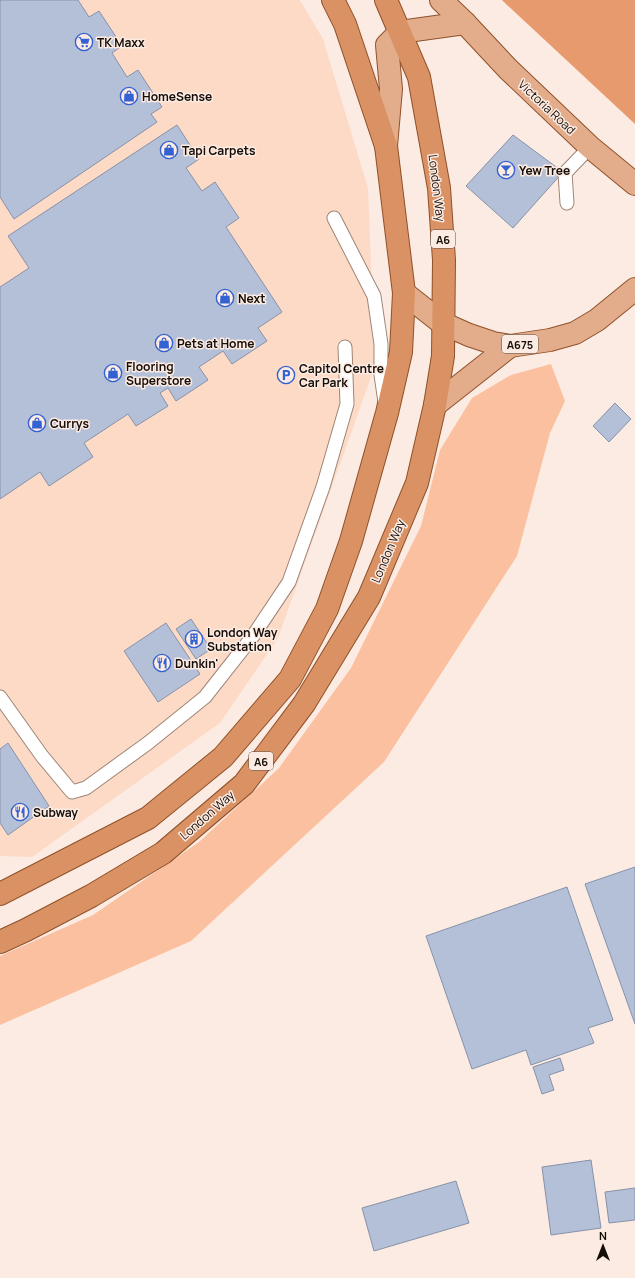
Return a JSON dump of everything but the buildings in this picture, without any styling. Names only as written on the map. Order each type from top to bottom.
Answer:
[{"type":"highway","name":"A6","points":[[0,894],[148,818],[223,757],[290,679],[327,609],[351,541],[387,413],[401,352],[404,293],[386,146],[345,24],[333,0]]},
{"type":"highway","name":"London Way","points":[[0,942],[91,896],[163,853],[244,784],[304,704],[369,596],[417,483],[435,405],[443,356],[442,323],[444,260],[439,188],[419,77],[386,0]]},
{"type":"main road","name":"Victoria Road","points":[[441,0],[508,69],[590,147],[635,184]]},
{"type":"main road","points":[[386,146],[391,89],[387,45],[400,32],[465,23]]},
{"type":"main road","name":"A675","points":[[404,293],[442,323],[488,341],[510,346],[550,340],[575,333],[597,320],[635,289]]},
{"type":"main road","name":"A675","points":[[435,405],[510,346]]},
{"type":"lane","points":[[567,203],[564,173],[590,147]]},
{"type":"lane","points":[[334,218],[374,296],[381,344],[381,375],[387,413]]},
{"type":"lane","points":[[0,697],[42,756],[72,792],[86,788],[148,743],[205,697],[253,636],[289,582],[323,487],[347,404],[345,347]]},
{"type":"shaded area","points":[[0,0],[300,0],[323,39],[368,188],[375,366],[278,638],[220,723],[32,857],[0,856]]},
{"type":"shaded area","points":[[502,0],[635,0],[635,124],[506,4]]},
{"type":"shaded area","points":[[551,364],[565,401],[550,433],[517,556],[384,762],[191,941],[0,1025],[0,956],[93,915],[199,842],[279,768],[351,668],[421,526],[440,450],[472,398],[511,375]]},
{"type":"place","name":"TK Maxx","points":[[84,42]]},
{"type":"place","name":"HomeSense","points":[[129,96]]},
{"type":"place","name":"Tapi Carpets","points":[[169,150]]},
{"type":"place","name":"Yew Tree","points":[[506,170]]},
{"type":"place","name":"Next","points":[[225,298]]},
{"type":"place","name":"Pets at Home","points":[[164,343]]},
{"type":"place","name":"Flooring Superstore","points":[[113,373]]},
{"type":"place","name":"Capitol Centre Car Park","points":[[286,375]]},
{"type":"place","name":"Currys","points":[[37,423]]},
{"type":"place","name":"London Way Substation","points":[[194,639]]},
{"type":"place","name":"Dunkin'","points":[[162,663]]},
{"type":"place","name":"Subway","points":[[20,812]]}]
